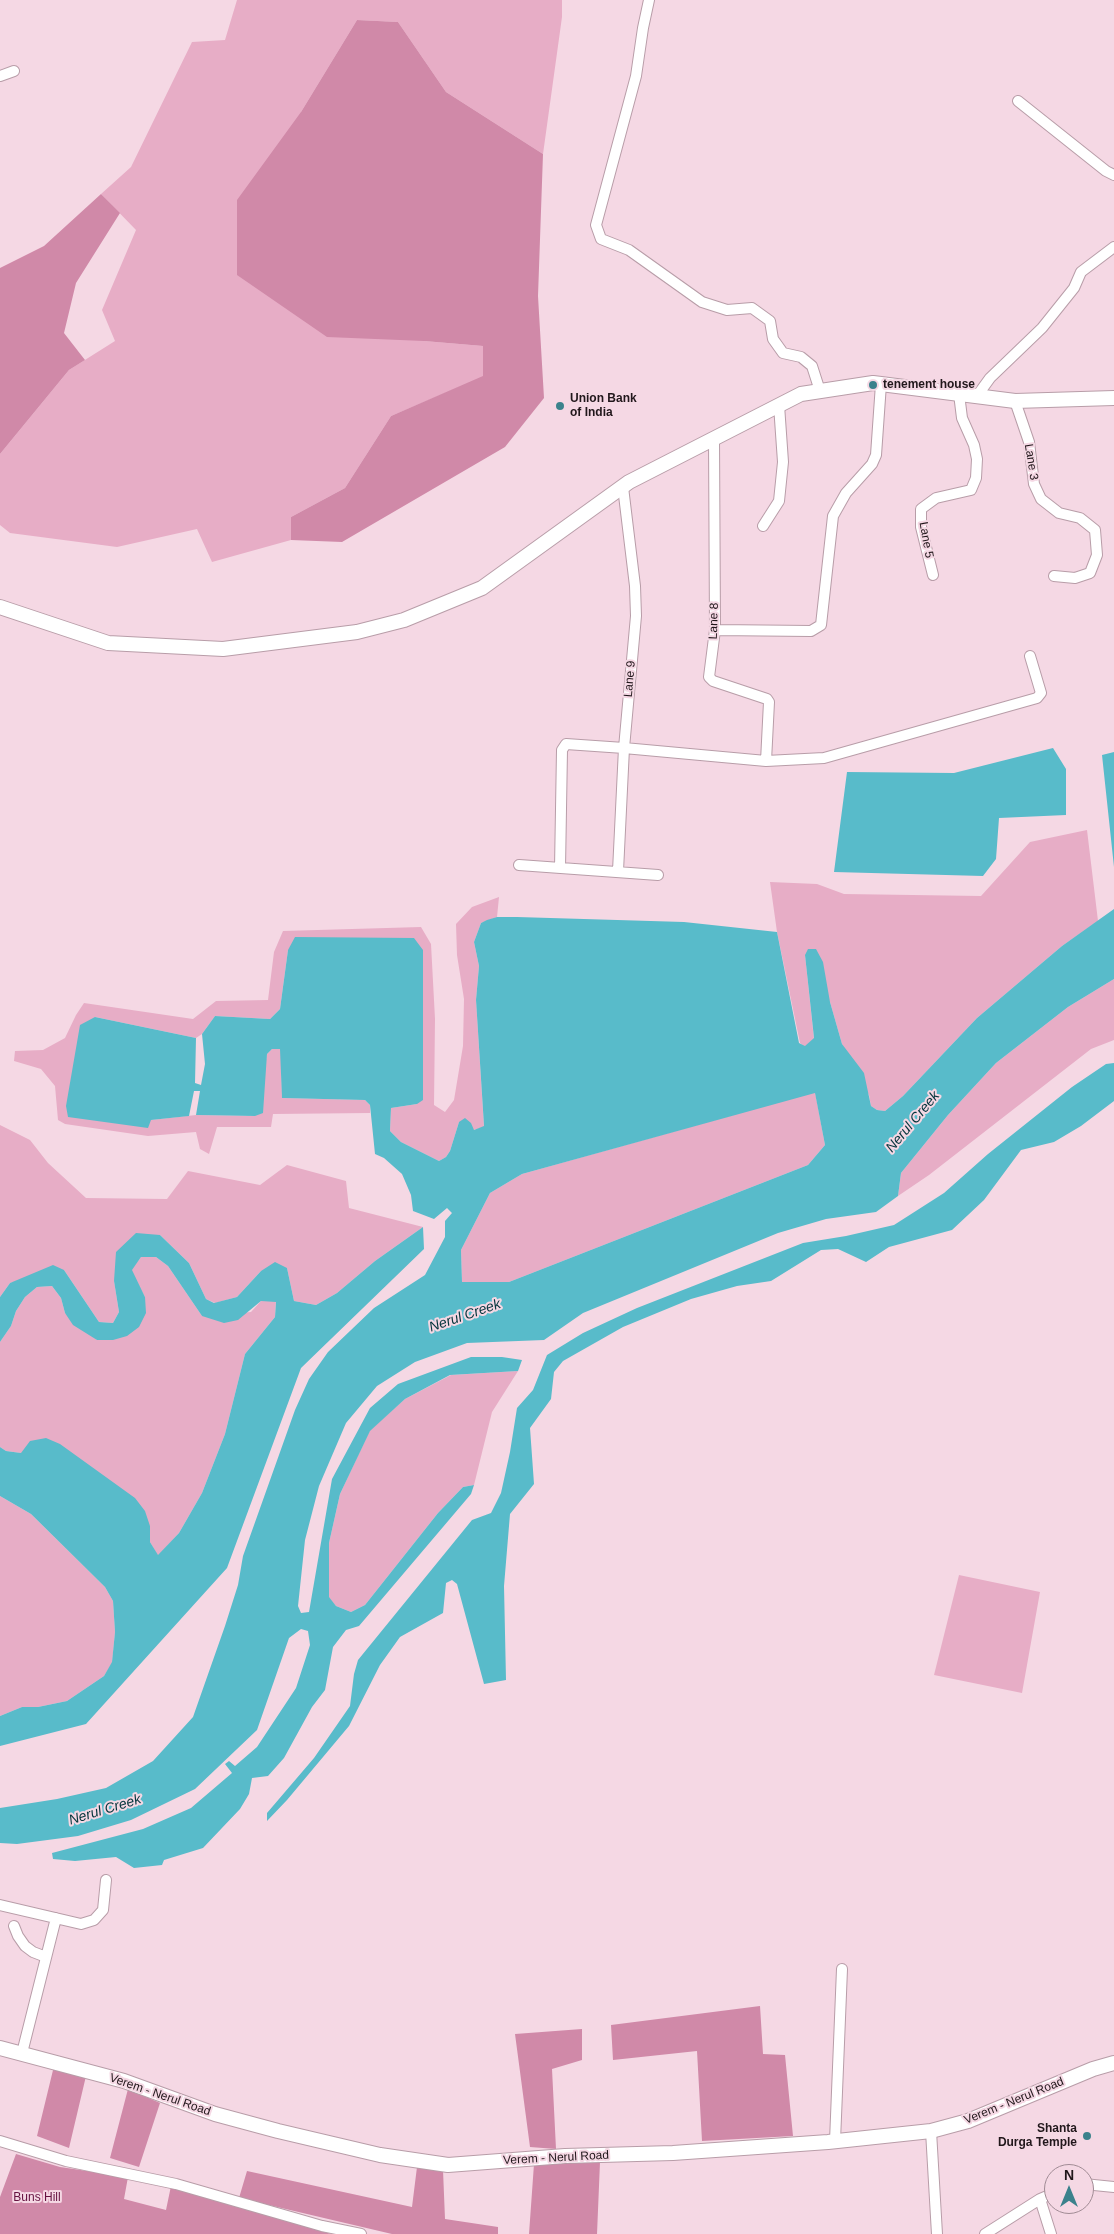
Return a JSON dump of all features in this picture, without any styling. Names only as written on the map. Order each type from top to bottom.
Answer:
[{"type":"main road","points":[[0,607],[108,643],[222,649],[357,632],[404,620],[482,588],[623,487],[801,394],[873,383],[1015,401],[1114,398]]},
{"type":"main road","name":"Verem - Nerul Road","points":[[0,2048],[124,2081],[232,2119],[380,2154],[448,2166],[565,2156],[673,2153],[835,2141],[931,2131],[968,2121],[1093,2069],[1114,2063]]},
{"type":"street","points":[[649,0],[636,76],[596,225],[601,239],[629,250],[702,302],[727,310],[752,308],[758,312],[770,321],[773,339],[783,353],[801,357],[812,366],[820,391]]},
{"type":"street","points":[[0,76],[14,71]]},
{"type":"street","points":[[1018,101],[1106,171],[1114,175]]},
{"type":"street","points":[[977,396],[990,378],[1042,328],[1074,288],[1081,272],[1114,247]]},
{"type":"street","points":[[715,630],[812,631],[821,624],[833,516],[846,492],[872,464],[876,455],[881,384]]},
{"type":"street","name":"Lane 5","points":[[933,575],[921,527],[921,509],[936,498],[971,490],[976,478],[977,459],[974,445],[962,418],[959,394]]},
{"type":"street","name":"Lane 3","points":[[1015,401],[1029,442],[1034,484],[1041,499],[1059,513],[1080,518],[1096,530],[1097,555],[1090,573],[1075,578],[1054,576]]},
{"type":"street","points":[[763,526],[779,501],[783,462],[780,405]]},
{"type":"street","name":"Lane 8","points":[[714,438],[715,630],[709,678],[713,681],[766,698],[769,702],[766,761]]},
{"type":"street","name":"Lane 9","points":[[618,871],[624,748],[636,616],[635,586],[623,487]]},
{"type":"street","points":[[560,868],[563,746],[570,744],[766,761],[805,760],[839,755],[1037,698],[1041,693],[1030,656]]},
{"type":"street","points":[[519,865],[658,875]]},
{"type":"street","points":[[0,1905],[81,1924],[94,1920],[103,1910],[106,1880]]},
{"type":"street","points":[[22,2053],[56,1918]]},
{"type":"street","points":[[14,1926],[25,1946],[33,1952],[46,1957]]},
{"type":"street","points":[[835,2141],[842,1969]]},
{"type":"street","points":[[931,2131],[937,2234]]},
{"type":"street","points":[[0,2141],[66,2161],[176,2184],[322,2226],[361,2234]]},
{"type":"street","points":[[1094,2185],[1114,2187]]},
{"type":"street","points":[[985,2234],[1044,2197]]},
{"type":"street","points":[[1040,2199],[1051,2234]]},
{"type":"shaded area","points":[[237,0],[562,0],[562,17],[543,154],[446,92],[398,22],[357,20],[301,112],[424,341],[483,346],[483,377],[391,416],[345,488],[291,517],[291,540],[212,562],[197,529],[117,547],[10,533],[0,525],[0,454],[69,370],[115,341],[102,310],[136,230],[101,194],[131,167],[192,42],[225,40]]},
{"type":"shaded area","points":[[1087,830],[1098,921],[1062,946],[977,1018],[903,1096],[885,1111],[877,1110],[871,1106],[869,1095],[842,1044],[830,1002],[805,955],[814,1039],[805,1047],[800,1043],[777,932],[770,882],[817,884],[844,894],[981,896],[1030,842]]},
{"type":"shaded area","points":[[499,897],[497,917],[481,923],[474,942],[479,966],[476,1000],[484,1127],[474,1130],[459,1122],[450,1151],[446,1157],[439,1161],[401,1142],[390,1131],[391,1108],[417,1104],[288,950],[280,1009],[270,1019],[215,1016],[202,1034],[196,1038],[95,1017],[151,1120],[196,1115],[255,1116],[267,1054],[272,1049],[281,1049],[282,1098],[365,1100],[370,1105],[370,1113],[273,1114],[271,1127],[217,1127],[209,1154],[200,1149],[196,1132],[148,1136],[65,1124],[58,1120],[55,1086],[41,1069],[14,1061],[15,1051],[43,1050],[65,1038],[84,1003],[193,1019],[216,1001],[268,1000],[274,952],[283,931],[421,927],[431,944],[435,1019],[434,1105],[445,1112],[454,1100],[463,1046],[464,999],[457,955],[456,924],[472,907]]},
{"type":"shaded area","points":[[1114,979],[1114,1040],[1091,1049],[929,1175],[898,1196],[901,1173],[948,1115],[996,1063],[1068,1007]]},
{"type":"shaded area","points":[[815,1092],[825,1145],[808,1165],[509,1282],[462,1282],[461,1250],[490,1193],[522,1174]]},
{"type":"shaded area","points":[[0,1125],[30,1140],[48,1163],[86,1198],[167,1199],[188,1171],[260,1185],[287,1165],[346,1181],[349,1208],[423,1227],[375,1261],[337,1293],[316,1305],[294,1301],[287,1268],[261,1271],[237,1297],[215,1303],[206,1299],[189,1263],[160,1235],[114,1281],[119,1312],[113,1323],[99,1322],[64,1270],[10,1283],[0,1297]]},
{"type":"shaded area","points":[[141,1257],[156,1257],[168,1266],[202,1316],[251,1312],[261,1301],[276,1301],[275,1317],[245,1354],[225,1434],[202,1493],[179,1533],[158,1556],[150,1542],[150,1526],[21,1453],[6,1451],[0,1447],[0,1342],[11,1326],[16,1311],[25,1297],[37,1287],[52,1286],[61,1298],[65,1313],[97,1340],[145,1297],[131,1270]]},
{"type":"shaded area","points":[[518,1371],[492,1412],[474,1485],[463,1487],[438,1513],[365,1605],[351,1612],[336,1606],[329,1598],[329,1543],[340,1494],[370,1430],[405,1399],[451,1375]]},
{"type":"shaded area","points":[[0,1496],[31,1514],[105,1587],[113,1601],[115,1632],[112,1663],[104,1676],[67,1701],[38,1707],[22,1707],[0,1716]]},
{"type":"shaded area","points":[[959,1575],[1040,1592],[1022,1693],[934,1675]]},
{"type":"green space","points":[[357,20],[398,22],[446,92],[543,154],[538,296],[544,398],[505,447],[342,542],[291,540],[291,517],[345,488],[391,416],[483,376],[483,346],[424,341],[327,337],[237,275],[237,200],[301,112]]},
{"type":"green space","points":[[101,194],[120,213],[76,283],[64,333],[85,360],[69,370],[0,454],[0,268],[44,246]]},
{"type":"green space","points":[[760,2006],[763,2054],[785,2055],[793,2136],[702,2141],[697,2051],[613,2060],[611,2025]]},
{"type":"green space","points":[[582,2029],[582,2060],[552,2069],[556,2149],[530,2147],[515,2034]]},
{"type":"green space","points":[[54,2066],[86,2076],[69,2148],[37,2136]]},
{"type":"green space","points":[[128,2089],[160,2103],[139,2167],[110,2158]]},
{"type":"green space","name":"Buns Hill","points":[[16,2154],[60,2167],[128,2177],[124,2199],[166,2210],[171,2186],[331,2234],[0,2234],[0,2197]]},
{"type":"green space","points":[[600,2162],[597,2234],[529,2234],[534,2164]]},
{"type":"green space","points":[[417,2167],[443,2170],[445,2219],[498,2227],[498,2234],[392,2234],[239,2198],[247,2171],[412,2207]]},
{"type":"water","points":[[1053,748],[1066,769],[1066,815],[999,818],[996,859],[983,876],[834,872],[847,772],[954,773]]},
{"type":"water","points":[[1114,752],[1114,867],[1102,755]]},
{"type":"water","name":"Nerul Creek","points":[[1114,909],[1114,979],[1068,1007],[996,1063],[948,1115],[901,1173],[898,1196],[876,1212],[826,1219],[778,1233],[583,1313],[544,1340],[467,1343],[415,1362],[377,1386],[346,1423],[319,1486],[305,1540],[298,1606],[301,1613],[309,1612],[332,1479],[370,1408],[398,1384],[471,1357],[502,1357],[522,1360],[518,1371],[450,1375],[405,1399],[370,1431],[340,1494],[329,1543],[329,1597],[336,1606],[351,1612],[365,1605],[438,1513],[463,1487],[474,1485],[471,1494],[359,1626],[346,1630],[333,1647],[325,1690],[312,1707],[284,1758],[268,1776],[252,1778],[249,1794],[240,1809],[203,1848],[164,1860],[162,1865],[134,1868],[116,1857],[75,1861],[53,1859],[52,1853],[143,1829],[191,1808],[232,1773],[225,1764],[229,1761],[235,1766],[257,1747],[296,1688],[310,1645],[308,1631],[301,1629],[289,1638],[257,1730],[195,1789],[131,1820],[78,1836],[17,1844],[0,1843],[0,1808],[57,1799],[106,1788],[153,1761],[193,1717],[238,1585],[243,1556],[295,1410],[309,1379],[328,1352],[374,1308],[425,1275],[445,1237],[445,1221],[452,1213],[447,1208],[434,1219],[413,1211],[411,1195],[402,1174],[384,1158],[375,1154],[370,1105],[365,1100],[282,1098],[280,1049],[272,1049],[267,1054],[263,1113],[255,1116],[196,1115],[200,1091],[194,1091],[189,1116],[151,1120],[148,1128],[68,1117],[66,1106],[80,1025],[95,1017],[196,1038],[195,1083],[201,1085],[205,1064],[202,1034],[215,1016],[270,1019],[280,1009],[288,950],[295,937],[414,938],[423,950],[423,1100],[417,1104],[391,1108],[390,1131],[401,1142],[439,1161],[446,1157],[450,1151],[459,1122],[465,1118],[471,1123],[474,1130],[484,1126],[476,1000],[479,966],[474,942],[481,923],[487,920],[497,917],[517,917],[684,922],[777,932],[799,1043],[805,1046],[814,1038],[805,955],[808,949],[816,949],[823,962],[830,1002],[842,1044],[864,1073],[871,1106],[877,1110],[885,1111],[903,1096],[977,1018],[1062,946]],"holes":[[[815,1093],[825,1145],[808,1165],[509,1282],[462,1282],[461,1250],[490,1193],[522,1174]]]},
{"type":"water","points":[[1114,1063],[1114,1101],[1081,1126],[1054,1142],[1021,1150],[984,1200],[952,1230],[889,1247],[866,1262],[838,1249],[821,1250],[771,1281],[737,1286],[691,1299],[623,1327],[563,1361],[554,1372],[551,1399],[530,1428],[534,1484],[510,1514],[504,1586],[506,1680],[484,1684],[457,1584],[452,1580],[446,1583],[443,1613],[400,1637],[380,1665],[349,1726],[267,1821],[267,1813],[314,1758],[350,1706],[354,1674],[358,1660],[472,1520],[491,1513],[501,1493],[517,1408],[533,1390],[547,1355],[583,1333],[637,1308],[803,1243],[894,1225],[944,1193],[988,1154],[1072,1087],[1106,1064]]},
{"type":"water","points":[[423,1227],[424,1249],[301,1368],[227,1568],[86,1724],[0,1746],[0,1716],[22,1707],[38,1707],[67,1701],[104,1676],[112,1662],[115,1632],[113,1601],[105,1587],[31,1514],[0,1496],[0,1447],[6,1451],[21,1453],[30,1441],[46,1438],[60,1444],[135,1498],[145,1511],[150,1526],[150,1542],[158,1555],[179,1533],[202,1493],[225,1434],[245,1354],[275,1317],[276,1302],[261,1301],[238,1320],[224,1323],[202,1316],[168,1266],[156,1257],[141,1257],[132,1270],[145,1297],[146,1313],[139,1327],[127,1336],[113,1340],[97,1340],[73,1325],[65,1313],[61,1298],[52,1286],[37,1287],[25,1297],[16,1311],[11,1326],[0,1342],[0,1297],[10,1283],[53,1265],[64,1270],[99,1322],[113,1323],[119,1312],[114,1281],[116,1252],[136,1233],[160,1235],[189,1263],[206,1299],[214,1303],[237,1297],[261,1271],[275,1262],[287,1268],[294,1301],[316,1305],[337,1293],[375,1261]]},
{"type":"place","name":"tenement house","points":[[873,385]]},
{"type":"place","name":"Union Bank of India","points":[[560,406]]},
{"type":"place","name":"Shanta Durga Temple","points":[[1087,2136]]}]
